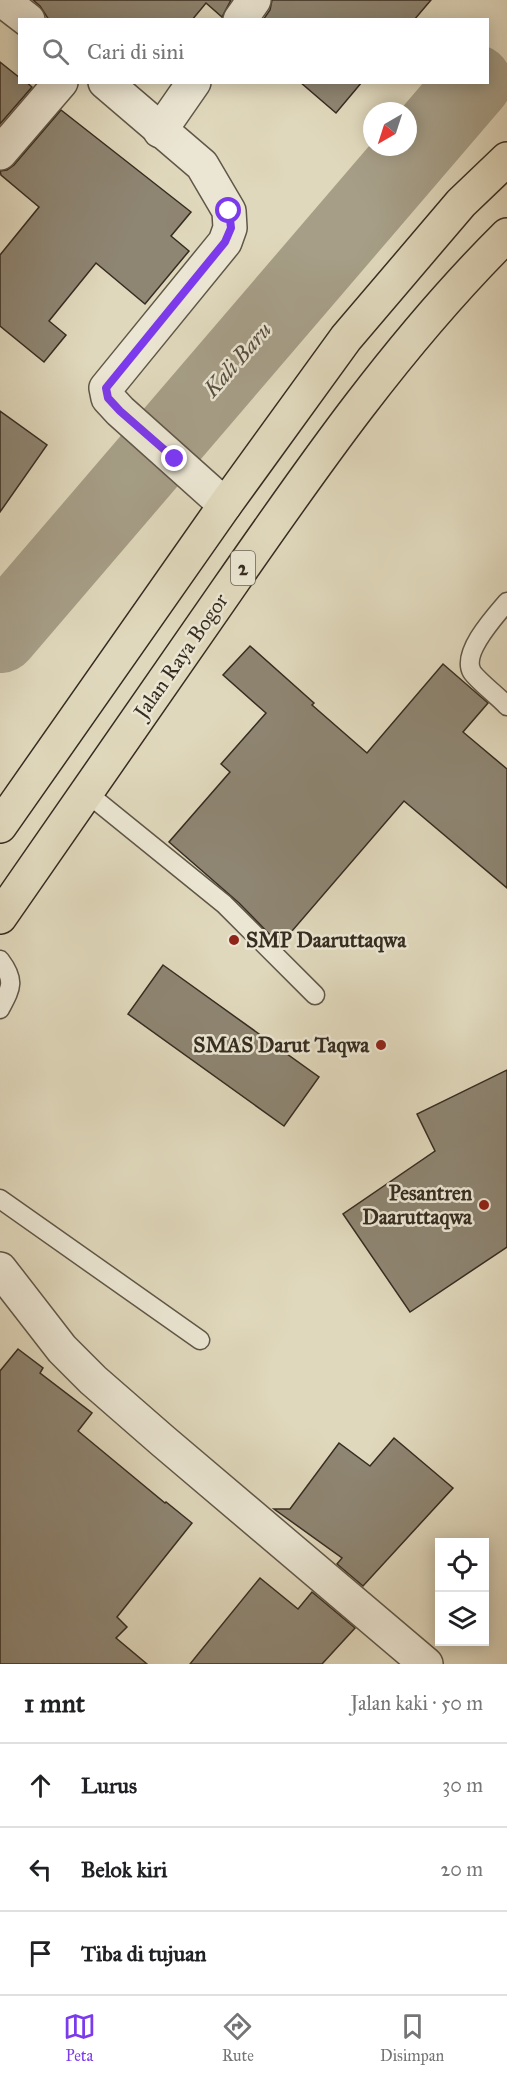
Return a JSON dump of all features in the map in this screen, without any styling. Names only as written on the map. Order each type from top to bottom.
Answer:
[{"type":"highway","points":[[0,826],[225,505],[346,338],[461,203],[507,159]]},
{"type":"highway","name":"Jalan Raya Bogor","points":[[0,917],[283,510],[383,374],[500,249]]},
{"type":"street","points":[[2,0],[25,18]]},
{"type":"street","points":[[241,18],[254,0]]},
{"type":"street","points":[[0,153],[59,84]]},
{"type":"street","points":[[107,84],[202,165],[229,211],[231,228],[225,242],[106,388],[108,398],[225,505]]},
{"type":"street","points":[[160,130],[193,84]]},
{"type":"street","points":[[0,1269],[62,1349],[93,1380],[426,1664]]},
{"type":"lane","points":[[507,602],[483,632],[470,660],[472,672],[507,706]]},
{"type":"lane","points":[[87,793],[224,904],[315,996]]},
{"type":"lane","points":[[0,960],[8,970],[11,983],[0,1009]]},
{"type":"lane","points":[[0,1199],[200,1340]]},
{"type":"building","points":[[33,0],[231,0],[222,17],[206,3],[194,18],[48,18]]},
{"type":"building","points":[[272,0],[431,0],[416,18],[264,18],[270,10]]},
{"type":"building","points":[[0,62],[18,76],[18,84],[28,84],[32,87],[0,124]]},
{"type":"building","points":[[302,84],[360,84],[336,113]]},
{"type":"building","points":[[61,110],[191,212],[171,236],[189,251],[145,304],[96,263],[49,321],[66,335],[44,362],[0,326],[0,255],[39,207],[1,175],[0,171],[7,170],[14,165]]},
{"type":"building","points":[[0,411],[47,445],[0,512]]},
{"type":"building","points":[[250,646],[367,753],[443,664],[488,703],[463,732],[507,769],[507,888],[404,801],[280,945],[239,903],[169,842],[230,772],[221,764],[266,713],[223,675]]},
{"type":"building","points":[[163,965],[319,1077],[284,1126],[128,1014]]},
{"type":"building","points":[[507,1070],[507,1247],[410,1312],[343,1214],[435,1151],[417,1114]]},
{"type":"building","points":[[18,1349],[43,1368],[40,1373],[92,1413],[78,1431],[192,1523],[117,1617],[127,1627],[116,1638],[147,1664],[0,1664],[0,1371]]},
{"type":"building","points":[[394,1438],[453,1488],[363,1586],[337,1564],[342,1558],[274,1509],[290,1509],[339,1443],[370,1466]]},
{"type":"building","points":[[260,1578],[298,1609],[312,1592],[355,1628],[322,1664],[190,1664]]},
{"type":"waterway","name":"Kali Baru","points":[[0,635],[472,84]]},
{"type":"place","name":"SMP Daaruttaqwa","points":[[234,940]]},
{"type":"place","name":"SMAS Darut Taqwa","points":[[381,1045]]},
{"type":"place","name":"Pesantren Daaruttaqwa","points":[[484,1205]]},
{"type":"route","points":[[175,459],[120,411],[108,398],[106,388],[225,242],[231,228],[229,211]]}]
